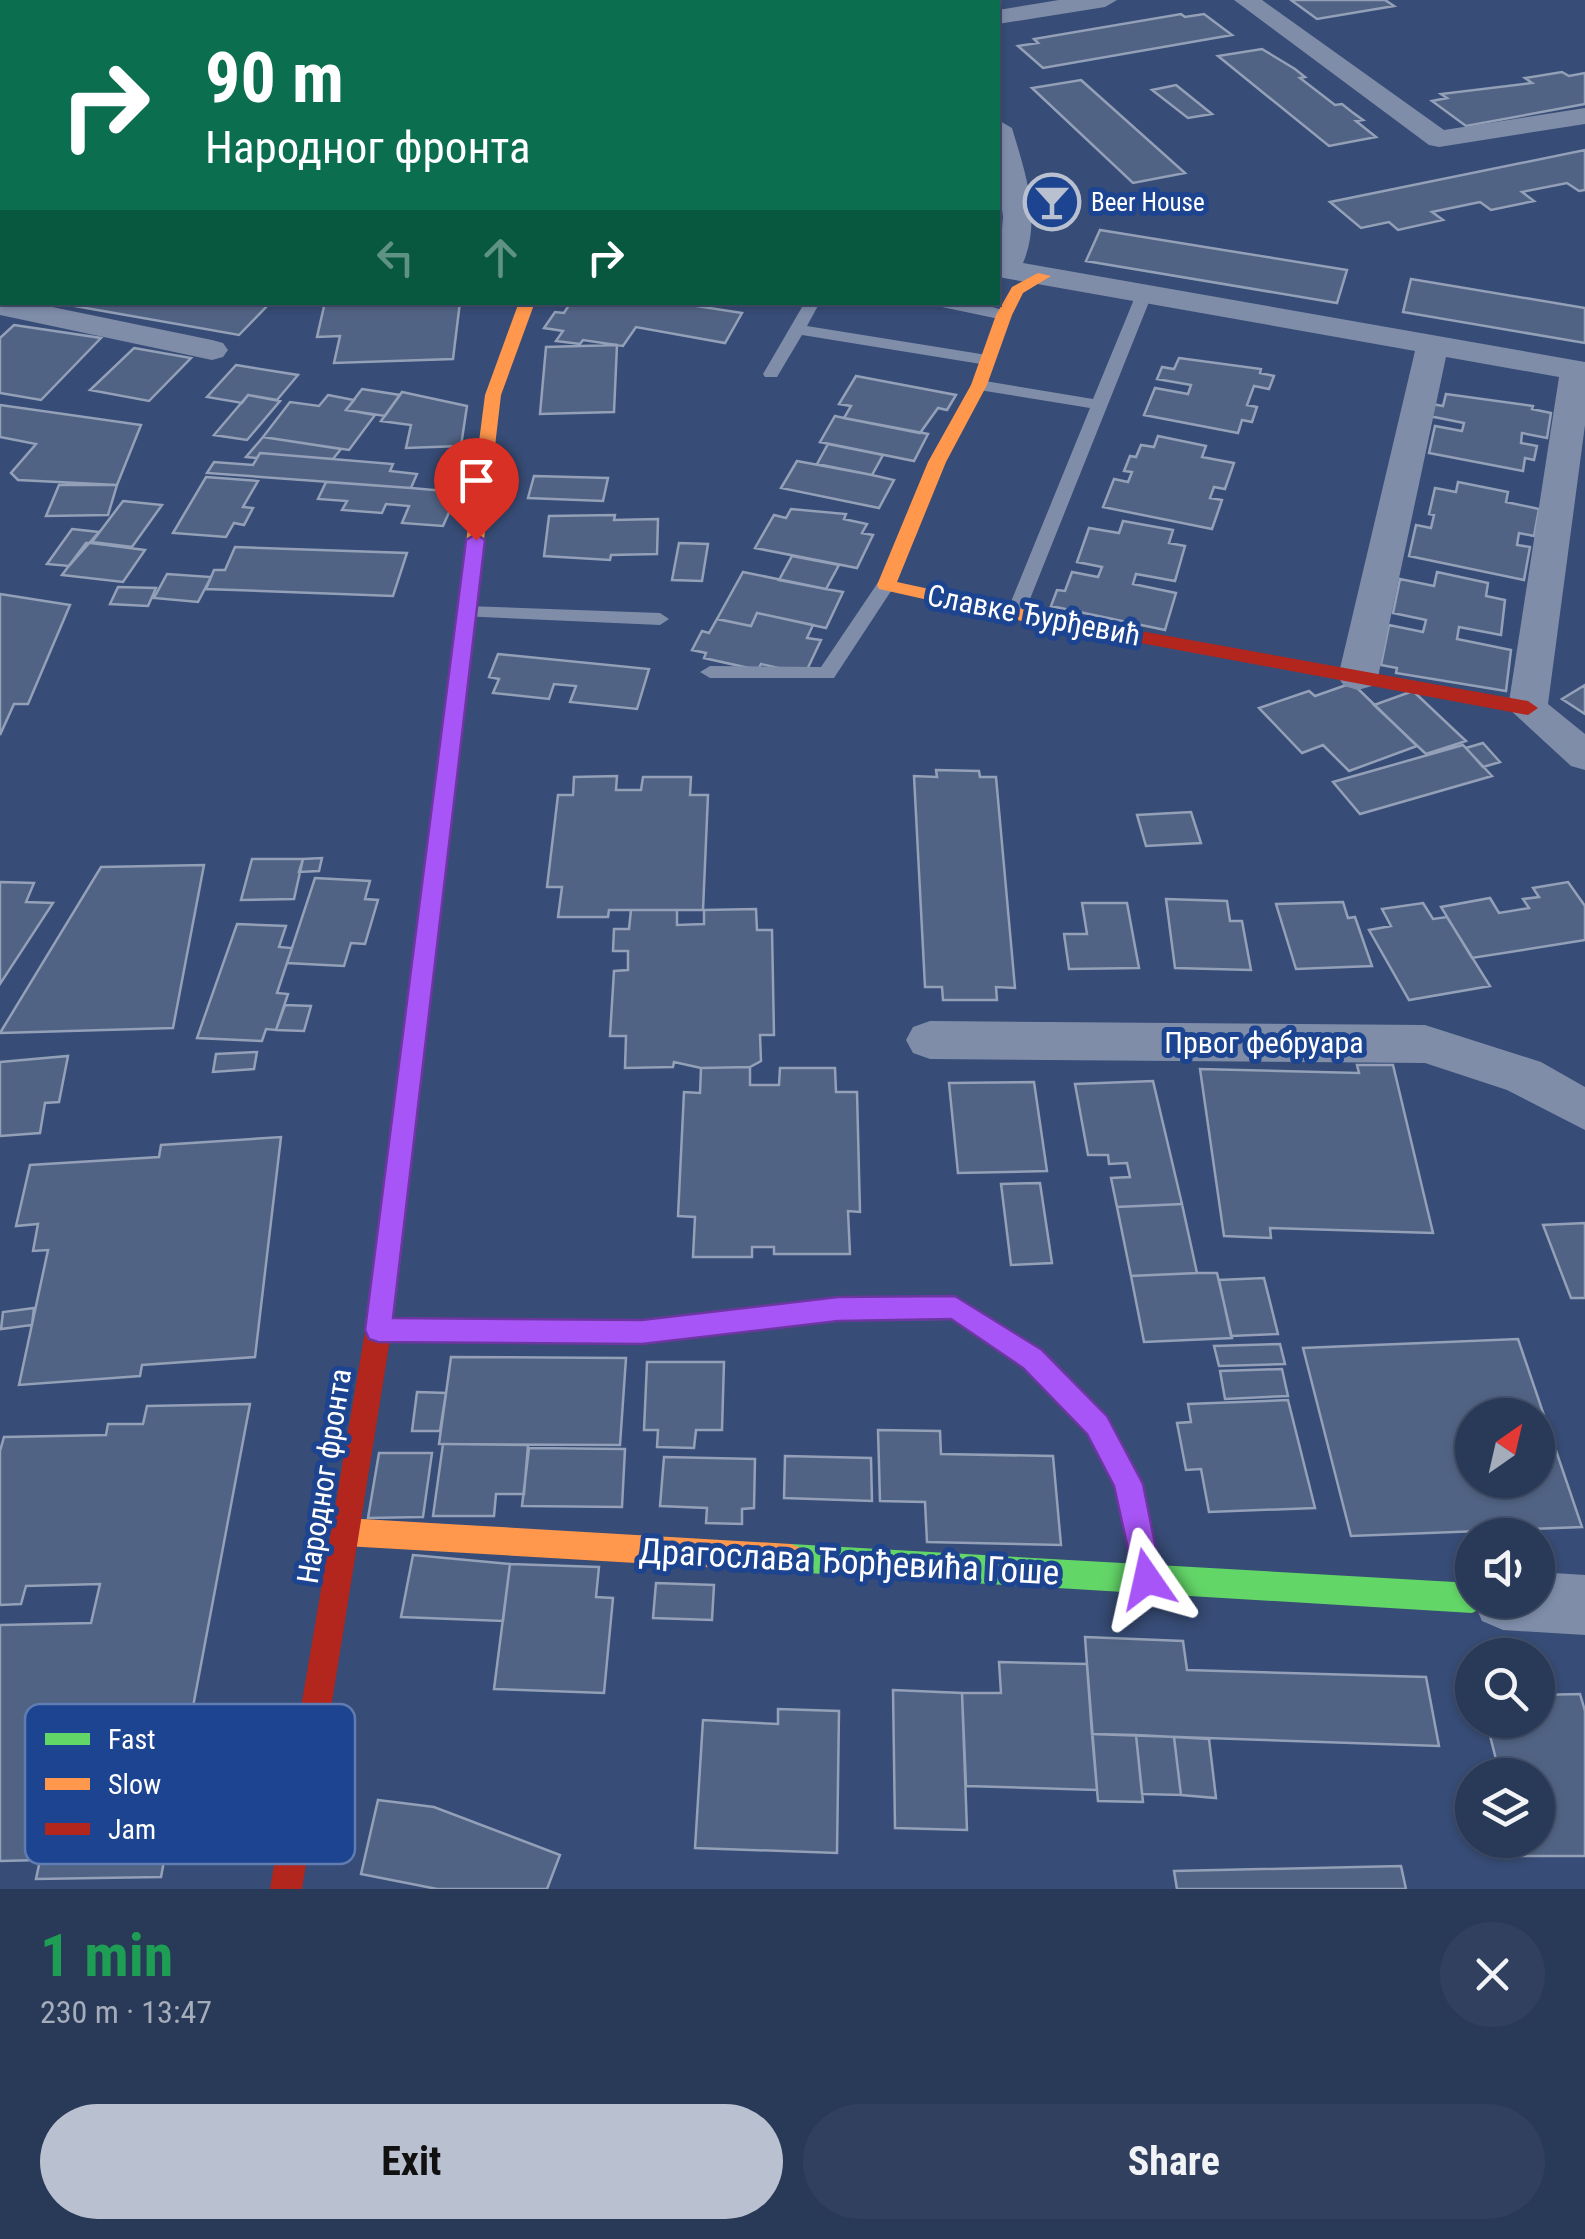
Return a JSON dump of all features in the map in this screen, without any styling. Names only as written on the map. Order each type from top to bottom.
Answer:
[{"type":"street","points":[[1000,17],[1104,0]]},
{"type":"street","points":[[1246,0],[1438,139],[1585,116]]},
{"type":"street","points":[[1000,135],[1018,200],[1016,252],[1001,269]]},
{"type":"street","points":[[1001,269],[1581,371],[1528,708]]},
{"type":"street","name":"Славке Ђурђевић","points":[[1043,276],[1017,290],[1004,314],[979,385],[937,462],[886,585],[1015,614],[1528,708],[1585,756]]},
{"type":"street","name":"Народног фронта","points":[[317,1704],[378,1330],[493,395],[526,305]]},
{"type":"street","points":[[0,306],[212,350]]},
{"type":"street","points":[[1358,677],[1433,344]]},
{"type":"street","name":"Првог фебруара","points":[[930,1040],[1424,1044],[1524,1076],[1585,1110]]},
{"type":"street","name":"Драгослава Ђорђевића Гоше","points":[[346,1532],[1455,1597]]},
{"type":"street","points":[[1555,1603],[1585,1605]]},
{"type":"street","name":"Народног фронта","points":[[286,1889],[290,1864]]},
{"type":"lane","points":[[1015,614],[1145,292]]},
{"type":"lane","points":[[771,374],[811,305]]},
{"type":"lane","points":[[945,305],[1004,314]]},
{"type":"lane","points":[[797,329],[987,360]]},
{"type":"lane","points":[[979,385],[1099,405]]},
{"type":"lane","points":[[710,672],[826,674],[886,585]]},
{"type":"lane","points":[[467,612],[660,619]]},
{"type":"lane","points":[[378,1330],[642,1332],[838,1309],[955,1308],[1033,1359],[1097,1425],[1128,1484],[1147,1579]]},
{"type":"building","points":[[1291,0],[1385,0],[1394,6],[1317,19]]},
{"type":"building","points":[[1181,14],[1204,14],[1232,35],[1043,68],[1018,46],[1038,43],[1034,39]]},
{"type":"building","points":[[1262,49],[1295,69],[1305,77],[1300,78],[1335,105],[1342,104],[1363,120],[1356,121],[1376,137],[1329,146],[1218,56]]},
{"type":"building","points":[[1562,72],[1569,76],[1585,73],[1585,104],[1466,126],[1432,101],[1447,98],[1441,94],[1532,83],[1525,78]]},
{"type":"building","points":[[1081,80],[1185,173],[1133,183],[1032,88]]},
{"type":"building","points":[[1176,85],[1212,114],[1188,118],[1152,90]]},
{"type":"building","points":[[1585,150],[1585,190],[1579,191],[1567,183],[1522,192],[1534,201],[1491,210],[1480,202],[1432,212],[1443,220],[1398,230],[1389,222],[1361,228],[1330,202]]},
{"type":"building","points":[[1100,230],[1347,270],[1337,303],[1086,261]]},
{"type":"building","points":[[1411,279],[1585,308],[1585,343],[1403,312]]},
{"type":"building","points":[[69,305],[268,305],[239,335]]},
{"type":"building","points":[[324,305],[460,305],[453,359],[334,363],[340,336],[317,337]]},
{"type":"building","points":[[569,305],[690,305],[742,313],[725,343],[636,327],[623,346],[583,340],[580,344],[556,341],[563,331],[544,328],[555,312],[564,313]]},
{"type":"building","points":[[14,325],[101,338],[41,400],[0,393],[0,338]]},
{"type":"building","points":[[617,345],[614,412],[540,414],[546,347]]},
{"type":"building","points":[[134,348],[191,358],[149,401],[90,390]]},
{"type":"building","points":[[1179,358],[1261,369],[1260,373],[1274,376],[1269,389],[1254,386],[1247,405],[1257,407],[1252,422],[1242,420],[1238,433],[1144,415],[1155,388],[1188,394],[1191,385],[1157,379],[1162,367],[1174,369]]},
{"type":"building","points":[[236,365],[298,375],[277,400],[248,395],[242,403],[207,397]]},
{"type":"building","points":[[856,376],[956,395],[947,410],[938,408],[920,433],[844,418],[851,406],[839,404]]},
{"type":"building","points":[[362,389],[400,395],[385,416],[346,410]]},
{"type":"building","points":[[402,392],[467,406],[461,446],[406,448],[411,425],[381,421]]},
{"type":"building","points":[[1446,394],[1533,406],[1532,409],[1551,413],[1547,438],[1522,433],[1521,443],[1537,446],[1534,460],[1525,458],[1523,471],[1429,453],[1435,426],[1462,431],[1464,423],[1429,416],[1432,404],[1443,406]]},
{"type":"building","points":[[248,395],[280,401],[247,440],[214,435]]},
{"type":"building","points":[[328,395],[354,400],[346,410],[375,415],[349,450],[263,437],[290,402],[319,406]]},
{"type":"building","points":[[0,405],[141,425],[117,485],[18,480],[11,473],[36,444],[0,437]]},
{"type":"building","points":[[835,416],[928,434],[914,461],[820,442]]},
{"type":"building","points":[[1158,436],[1206,446],[1202,457],[1234,463],[1225,489],[1214,487],[1210,498],[1222,500],[1212,529],[1103,507],[1114,479],[1128,482],[1132,472],[1124,471],[1130,456],[1136,457],[1141,445],[1154,447]]},
{"type":"building","points":[[263,437],[341,449],[333,459],[260,453],[257,458],[246,457]]},
{"type":"building","points":[[828,444],[883,455],[872,475],[817,464]]},
{"type":"building","points":[[260,453],[393,464],[390,471],[417,474],[411,488],[207,473],[214,462],[253,465]]},
{"type":"building","points":[[797,461],[894,480],[879,508],[781,488]]},
{"type":"building","points":[[534,476],[608,478],[603,501],[528,498]]},
{"type":"building","points":[[206,477],[258,481],[243,507],[253,508],[244,525],[234,523],[226,537],[173,533]]},
{"type":"building","points":[[326,482],[458,492],[443,526],[402,523],[409,506],[386,504],[382,513],[342,510],[347,501],[318,499]]},
{"type":"building","points":[[1458,482],[1508,492],[1506,502],[1539,509],[1534,536],[1519,533],[1517,545],[1530,547],[1524,580],[1409,556],[1416,525],[1431,528],[1434,515],[1429,514],[1435,488],[1456,492]]},
{"type":"building","points":[[59,485],[117,485],[108,515],[46,516]]},
{"type":"building","points":[[123,501],[162,505],[132,547],[92,542]]},
{"type":"building","points":[[791,509],[846,514],[844,519],[867,524],[862,533],[873,535],[857,568],[755,548],[774,515],[786,518]]},
{"type":"building","points":[[615,515],[614,520],[658,519],[657,554],[611,555],[610,560],[544,556],[549,516]]},
{"type":"building","points":[[1123,521],[1173,530],[1169,543],[1185,546],[1175,581],[1136,574],[1133,584],[1176,593],[1165,630],[1051,606],[1057,590],[1065,591],[1072,572],[1098,577],[1102,567],[1077,562],[1089,528],[1119,533]]},
{"type":"building","points":[[72,529],[99,532],[69,566],[47,564]]},
{"type":"building","points":[[86,543],[145,550],[123,582],[62,575]]},
{"type":"building","points":[[679,543],[708,544],[702,581],[672,580]]},
{"type":"building","points":[[235,547],[407,553],[393,596],[206,589],[214,570],[225,570]]},
{"type":"building","points":[[792,556],[839,565],[826,589],[779,580]]},
{"type":"building","points":[[743,572],[843,592],[826,628],[757,613],[751,626],[717,619]]},
{"type":"building","points":[[1437,572],[1488,583],[1486,596],[1505,600],[1501,635],[1459,627],[1457,639],[1511,650],[1506,691],[1396,673],[1397,668],[1381,665],[1389,625],[1423,632],[1426,620],[1393,613],[1400,579],[1434,586]]},
{"type":"building","points":[[167,574],[211,577],[198,602],[154,598]]},
{"type":"building","points":[[118,587],[156,588],[148,606],[110,604]]},
{"type":"building","points":[[0,594],[70,605],[28,704],[14,704],[0,735]]},
{"type":"building","points":[[757,613],[813,625],[807,638],[821,640],[805,674],[761,664],[758,670],[704,658],[706,653],[692,650],[702,631],[709,633],[717,619],[751,626]]},
{"type":"building","points":[[498,654],[649,669],[637,709],[570,702],[576,686],[554,684],[549,699],[493,693],[499,679],[489,677]]},
{"type":"building","points":[[1352,683],[1417,746],[1349,771],[1323,745],[1302,753],[1259,708],[1309,691],[1315,696]]},
{"type":"building","points":[[1585,685],[1585,714],[1562,699]]},
{"type":"building","points":[[1413,691],[1466,741],[1426,754],[1374,705]]},
{"type":"building","points":[[1483,743],[1500,762],[1483,767],[1466,748]]},
{"type":"building","points":[[1463,745],[1492,776],[1360,814],[1333,782]]},
{"type":"building","points":[[936,770],[979,771],[980,777],[996,777],[1015,988],[996,987],[997,1000],[943,1000],[942,987],[925,987],[914,776],[937,777]]},
{"type":"building","points":[[617,776],[616,790],[641,790],[643,777],[691,777],[690,795],[708,795],[703,910],[609,910],[608,917],[558,917],[562,887],[547,887],[558,795],[573,795],[574,777]]},
{"type":"building","points":[[1191,812],[1201,843],[1146,846],[1137,815]]},
{"type":"building","points":[[322,858],[319,871],[299,872],[303,859]]},
{"type":"building","points":[[252,859],[303,859],[294,899],[241,900]]},
{"type":"building","points":[[204,865],[173,1028],[0,1033],[101,867]]},
{"type":"building","points":[[315,878],[370,881],[365,899],[378,900],[365,944],[351,943],[344,966],[287,963]]},
{"type":"building","points":[[0,882],[34,883],[26,902],[53,903],[0,984]]},
{"type":"building","points":[[1568,882],[1585,906],[1585,940],[1472,958],[1441,907],[1490,898],[1499,913],[1529,908],[1523,899],[1539,897],[1533,888]]},
{"type":"building","points":[[1166,899],[1227,901],[1230,921],[1242,921],[1251,970],[1175,968]]},
{"type":"building","points":[[1343,902],[1348,918],[1355,917],[1372,966],[1296,969],[1276,904]]},
{"type":"building","points":[[1082,903],[1127,903],[1139,968],[1069,969],[1064,934],[1087,934]]},
{"type":"building","points":[[1423,903],[1433,919],[1447,917],[1490,986],[1409,1000],[1369,930],[1391,926],[1382,909]]},
{"type":"building","points":[[756,909],[757,930],[772,930],[774,1035],[760,1035],[761,1061],[750,1067],[701,1068],[674,1062],[673,1067],[625,1068],[626,1036],[610,1036],[614,971],[628,970],[628,951],[613,951],[614,929],[629,929],[631,910],[677,910],[677,925],[704,924],[704,910]]},
{"type":"building","points":[[237,924],[286,926],[279,947],[292,948],[277,993],[288,994],[276,1030],[266,1029],[262,1041],[197,1038]]},
{"type":"building","points":[[285,1005],[311,1006],[304,1031],[276,1030]]},
{"type":"building","points":[[257,1052],[254,1069],[213,1072],[216,1054]]},
{"type":"building","points":[[68,1056],[59,1102],[45,1103],[40,1133],[0,1136],[0,1062]]},
{"type":"building","points":[[1357,1065],[1393,1065],[1433,1233],[1270,1228],[1271,1238],[1224,1236],[1200,1069],[1359,1073]]},
{"type":"building","points":[[750,1067],[750,1085],[779,1085],[780,1068],[835,1068],[836,1092],[857,1092],[860,1212],[848,1211],[850,1254],[774,1254],[774,1247],[752,1247],[752,1257],[693,1257],[695,1217],[678,1216],[684,1092],[700,1093],[701,1068]]},
{"type":"building","points":[[1153,1081],[1182,1204],[1117,1207],[1111,1178],[1130,1177],[1127,1163],[1109,1164],[1108,1155],[1088,1155],[1075,1084]]},
{"type":"building","points":[[1034,1082],[1047,1171],[958,1173],[949,1083]]},
{"type":"building","points":[[281,1137],[255,1357],[142,1365],[140,1376],[19,1385],[48,1250],[33,1251],[38,1224],[16,1226],[30,1165],[159,1157],[161,1145]]},
{"type":"building","points":[[1040,1183],[1052,1263],[1011,1265],[1001,1184]]},
{"type":"building","points":[[1182,1204],[1197,1273],[1131,1276],[1117,1207]]},
{"type":"building","points":[[1585,1223],[1585,1298],[1571,1298],[1543,1225]]},
{"type":"building","points":[[1217,1273],[1232,1338],[1144,1342],[1131,1276]]},
{"type":"building","points":[[1264,1278],[1278,1334],[1231,1336],[1219,1280]]},
{"type":"building","points":[[34,1308],[32,1325],[1,1329],[3,1312]]},
{"type":"building","points":[[1518,1339],[1538,1398],[1455,1398],[1455,1498],[1555,1498],[1555,1448],[1582,1527],[1555,1528],[1555,1518],[1455,1518],[1455,1532],[1351,1536],[1303,1348]]},
{"type":"building","points":[[1280,1344],[1285,1364],[1219,1366],[1214,1346]]},
{"type":"building","points":[[451,1357],[626,1358],[620,1445],[439,1444]]},
{"type":"building","points":[[647,1362],[724,1362],[722,1430],[696,1430],[694,1448],[657,1447],[658,1430],[644,1430]]},
{"type":"building","points":[[1282,1369],[1288,1396],[1225,1399],[1220,1371]]},
{"type":"building","points":[[417,1392],[446,1393],[440,1431],[412,1431]]},
{"type":"building","points":[[1288,1400],[1315,1508],[1209,1512],[1201,1469],[1186,1470],[1177,1423],[1191,1422],[1188,1404]]},
{"type":"building","points":[[250,1404],[194,1704],[25,1704],[25,1860],[0,1861],[0,1625],[91,1623],[100,1584],[26,1586],[21,1604],[0,1605],[0,1451],[4,1437],[106,1435],[108,1424],[143,1424],[147,1406]]},
{"type":"building","points":[[878,1430],[940,1431],[941,1454],[1053,1456],[1061,1545],[927,1542],[925,1502],[880,1501]]},
{"type":"building","points":[[443,1444],[528,1445],[524,1494],[496,1494],[494,1516],[433,1516]]},
{"type":"building","points":[[529,1448],[625,1449],[622,1507],[522,1506]]},
{"type":"building","points":[[379,1453],[432,1453],[423,1517],[368,1518]]},
{"type":"building","points":[[785,1456],[871,1458],[872,1501],[784,1498]]},
{"type":"building","points":[[664,1457],[755,1459],[754,1508],[742,1509],[742,1524],[706,1523],[707,1508],[660,1506]]},
{"type":"building","points":[[413,1555],[510,1564],[503,1621],[401,1617]]},
{"type":"building","points":[[510,1564],[599,1567],[596,1597],[613,1598],[604,1693],[494,1689]]},
{"type":"building","points":[[656,1583],[714,1585],[712,1620],[653,1618]]},
{"type":"building","points":[[1085,1637],[1183,1641],[1187,1670],[1426,1677],[1439,1746],[1092,1734]]},
{"type":"building","points":[[999,1662],[1087,1664],[1097,1790],[966,1786],[962,1693],[1001,1693]]},
{"type":"building","points":[[893,1690],[962,1693],[967,1830],[895,1828]]},
{"type":"building","points":[[1580,1694],[1585,1711],[1585,1856],[1555,1856],[1555,1758],[1496,1758],[1491,1738],[1555,1738],[1555,1695]]},
{"type":"building","points":[[778,1709],[839,1711],[837,1853],[695,1848],[703,1720],[778,1724]]},
{"type":"building","points":[[1092,1734],[1136,1735],[1143,1802],[1098,1801]]},
{"type":"building","points":[[1136,1735],[1174,1737],[1181,1795],[1142,1794]]},
{"type":"building","points":[[1174,1737],[1209,1739],[1216,1798],[1181,1795]]},
{"type":"building","points":[[378,1800],[434,1807],[560,1855],[547,1889],[437,1889],[361,1874]]},
{"type":"building","points":[[39,1864],[163,1864],[161,1877],[36,1879]]},
{"type":"building","points":[[1401,1866],[1406,1889],[1177,1889],[1174,1871]]},
{"type":"traffic: fast","points":[[382,1308],[471,574]]},
{"type":"traffic: fast","points":[[791,1558],[1455,1597]]},
{"type":"traffic: slow","points":[[1040,619],[886,585],[937,462],[979,385],[1004,315],[1017,290],[1043,276]]},
{"type":"traffic: slow","points":[[471,574],[493,395],[526,305]]},
{"type":"traffic: slow","points":[[345,1532],[791,1558]]},
{"type":"traffic: jam","points":[[1040,619],[1528,708]]},
{"type":"traffic: jam","points":[[317,1704],[382,1308]]},
{"type":"traffic: jam","points":[[286,1889],[290,1864]]},
{"type":"place","name":"Beer House","points":[[1052,202]]},
{"type":"route","points":[[476,540],[378,1330],[642,1332],[838,1309],[955,1308],[1033,1359],[1097,1425],[1128,1484],[1147,1579]]}]
